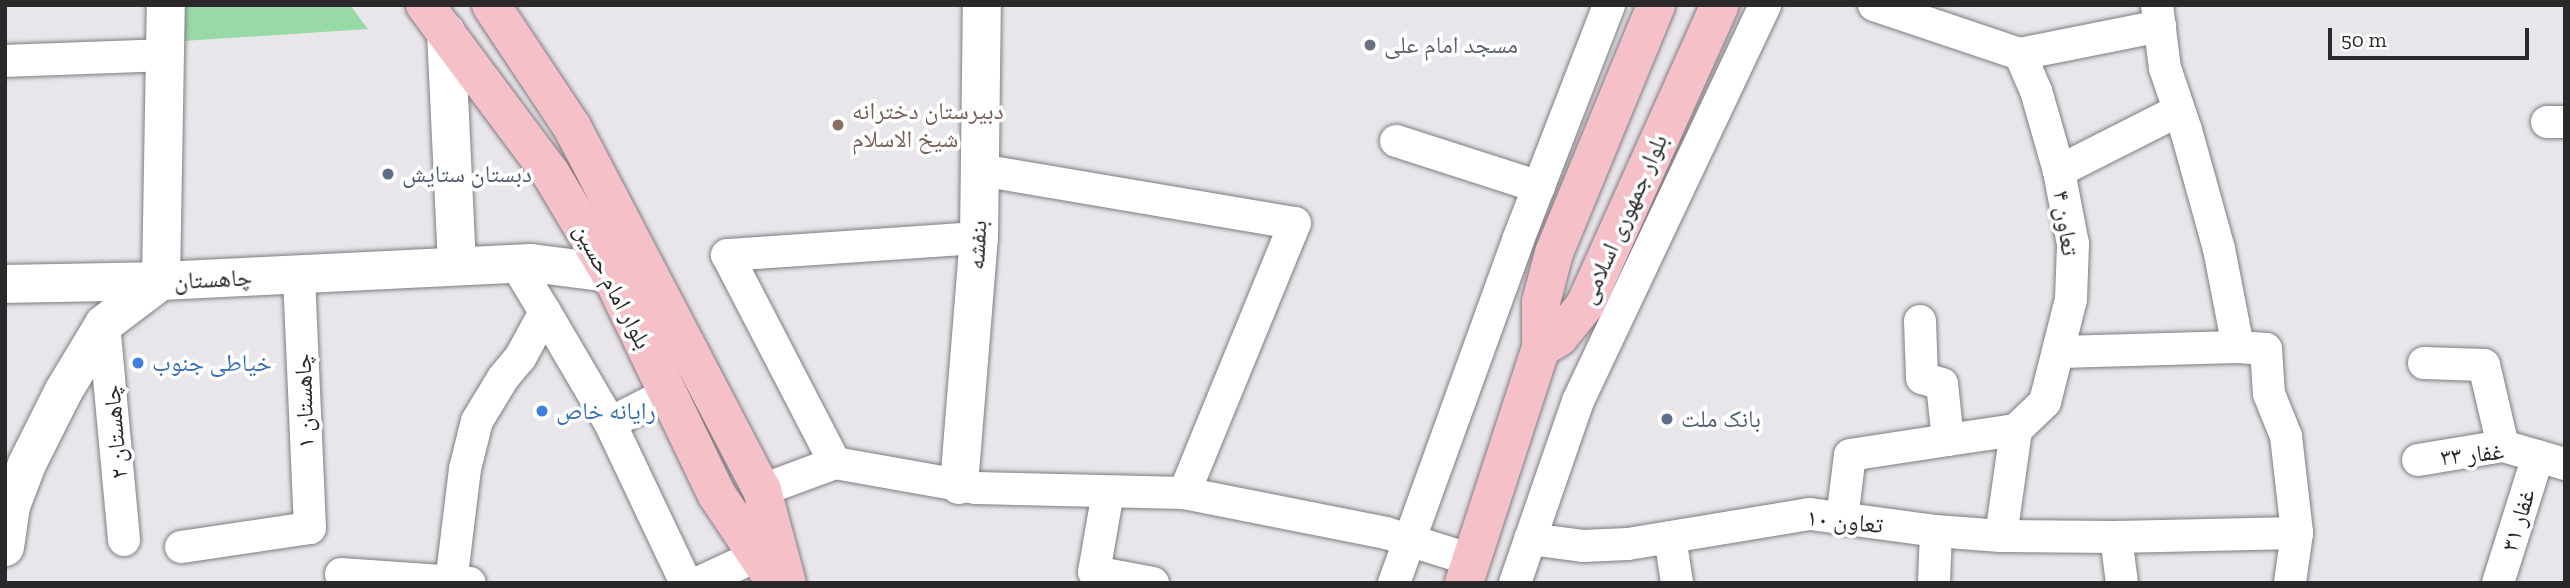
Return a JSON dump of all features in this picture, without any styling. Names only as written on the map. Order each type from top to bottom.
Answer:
[{"type":"main road","points":[[491,5],[572,127],[762,491],[787,583]]},
{"type":"main road","points":[[1468,572],[1541,348],[1541,302],[1553,253],[1656,5]]},
{"type":"main road","name":"بلوار جمهوری اسلامی","points":[[1541,348],[1559,337],[1585,305],[1720,5]]},
{"type":"main road","name":"بلوار امام حسین","points":[[436,19],[551,174],[610,273],[717,495],[766,570]]},
{"type":"street","points":[[5,284],[161,281],[166,5]]},
{"type":"street","name":"بنفشه","points":[[960,485],[979,238],[982,5]]},
{"type":"street","points":[[1394,583],[1407,539],[1518,240],[1609,5]]},
{"type":"street","points":[[1515,583],[1578,401],[1765,5]]},
{"type":"street","points":[[1879,6],[1920,23],[2020,54],[2158,16],[2165,68],[2186,130],[2219,249],[2238,347]]},
{"type":"street","points":[[436,19],[457,266]]},
{"type":"street","name":"تعاون ۴","points":[[2016,430],[2045,402],[2071,299],[2073,244],[2059,171],[2036,91],[2020,54]]},
{"type":"street","points":[[5,61],[166,55]]},
{"type":"street","points":[[2059,171],[2178,111]]},
{"type":"street","points":[[1396,141],[1539,187]]},
{"type":"street","points":[[980,170],[1295,223],[1184,494]]},
{"type":"street","points":[[835,463],[727,255],[979,238]]},
{"type":"street","points":[[1518,240],[1553,253]]},
{"type":"street","points":[[516,264],[610,423],[686,583]]},
{"type":"street","name":"چاهستان","points":[[5,547],[16,463],[104,324],[161,281],[516,264],[610,273]]},
{"type":"street","name":"چاهستان ۱","points":[[181,547],[310,528],[299,274]]},
{"type":"street","points":[[341,574],[457,582],[465,469],[477,421],[503,378],[520,358],[545,312]]},
{"type":"street","points":[[1920,321],[1922,378],[1942,384],[1948,440]]},
{"type":"street","name":"چاهستان ۲","points":[[104,324],[124,540]]},
{"type":"street","points":[[2059,352],[2238,347],[2266,349],[2269,394],[2286,436],[2297,533],[2290,583]]},
{"type":"street","points":[[2424,363],[2484,365],[2503,446]]},
{"type":"street","points":[[610,423],[669,393]]},
{"type":"street","points":[[1842,519],[1850,456],[2016,430],[2001,536]]},
{"type":"street","name":"غفار ۳۳","points":[[2418,460],[2503,446],[2552,460]]},
{"type":"street","name":"غفار ۳۱","points":[[2498,583],[2552,460]]},
{"type":"street","points":[[762,491],[835,463],[960,485],[1184,494],[1407,539],[1468,572]]},
{"type":"street","points":[[1108,492],[1094,572],[1153,583]]},
{"type":"street","name":"تعاون ۱۰","points":[[1530,539],[1583,546],[1670,537],[1810,514],[1936,531],[2001,536],[2116,537],[2297,533]]},
{"type":"street","points":[[1934,583],[1936,531]]},
{"type":"street","points":[[1670,537],[1677,583]]},
{"type":"street","points":[[2116,537],[2122,583]]},
{"type":"street","points":[[698,583],[766,570]]},
{"type":"green space","points":[[184,5],[350,5],[368,29],[183,41]]},
{"type":"place","name":"مسجد امام علی","points":[[1370,45]]},
{"type":"place","name":"دبیرستان دخترانه شیخ الاسلام","points":[[838,125]]},
{"type":"place","name":"دبستان ستایش","points":[[388,174]]},
{"type":"place","name":"خیاطی جنوب","points":[[138,363]]},
{"type":"place","name":"رایانه خاص","points":[[542,411]]},
{"type":"place","name":"بانک ملت","points":[[1667,419]]}]
